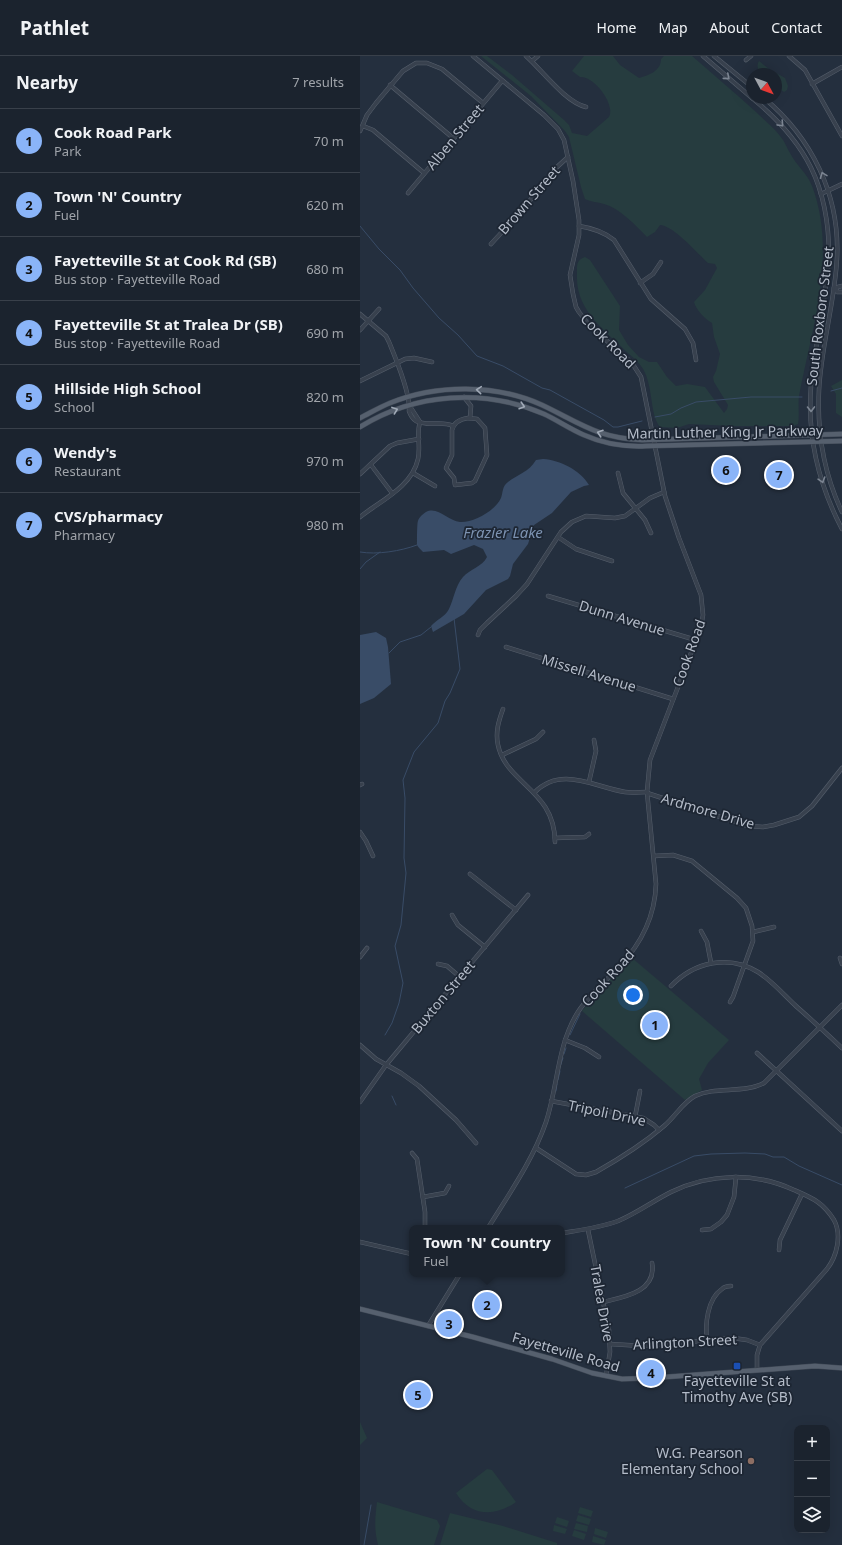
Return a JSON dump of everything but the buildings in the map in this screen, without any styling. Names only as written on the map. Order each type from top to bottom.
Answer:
[{"type":"main road","name":"Martin Luther King Jr Parkway","points":[[360,418],[390,403],[408,397],[465,389],[495,392],[523,398],[540,404],[586,428],[608,436],[629,439],[842,434]]},
{"type":"main road","name":"Martin Luther King Jr Parkway","points":[[360,427],[388,412],[409,405],[442,398],[464,397],[502,401],[528,408],[551,418],[584,436],[602,442],[628,446],[842,441]]},
{"type":"main road","name":"Fayetteville Road","points":[[360,1309],[552,1359],[606,1376],[627,1379],[815,1366],[842,1368]]},
{"type":"street","name":"Cook Road","points":[[473,56],[544,116],[558,129],[564,140],[579,226],[570,275],[576,306],[589,324],[628,358],[635,367],[642,382],[664,492],[679,538],[702,599],[703,619],[650,760],[647,792],[656,879],[655,898],[650,917],[639,942],[628,957],[583,1005],[572,1023],[565,1040],[546,1120],[536,1148],[490,1225]]},
{"type":"street","points":[[526,56],[554,85],[575,102],[586,107]]},
{"type":"street","points":[[532,61],[538,56]]},
{"type":"street","name":"South Roxboro Street","points":[[703,56],[746,93]]},
{"type":"street","points":[[708,61],[713,56],[746,83]]},
{"type":"street","points":[[746,60],[751,56]]},
{"type":"street","points":[[790,57],[805,70],[842,136]]},
{"type":"street","points":[[360,132],[370,110],[390,85],[407,68],[416,63],[427,63],[442,70],[483,103]]},
{"type":"street","points":[[812,84],[842,67]]},
{"type":"street","name":"Alben Street","points":[[408,193],[502,81]]},
{"type":"street","points":[[390,85],[453,138]]},
{"type":"street","name":"South Roxboro Street","points":[[759,104],[779,122],[798,145],[812,171],[821,194],[827,221],[829,256],[811,388],[812,435],[825,491],[842,529]]},
{"type":"street","name":"South Roxboro Street","points":[[771,104],[786,118],[804,141],[820,168],[828,190],[836,226],[837,247],[835,288],[819,381],[818,409],[826,468],[842,512]]},
{"type":"street","points":[[363,126],[373,130],[424,173]]},
{"type":"street","name":"Brown Street","points":[[491,244],[523,209],[557,167],[568,157]]},
{"type":"street","points":[[821,194],[842,184]]},
{"type":"street","points":[[579,226],[596,230],[608,235],[614,240],[651,299],[685,329],[693,343],[696,360]]},
{"type":"street","points":[[640,283],[653,274],[661,262]]},
{"type":"street","points":[[842,286],[835,288],[837,292],[842,292]]},
{"type":"street","points":[[360,330],[379,309]]},
{"type":"street","points":[[360,314],[386,336],[397,363],[408,397],[409,410],[413,418],[420,422],[453,426]]},
{"type":"street","points":[[360,381],[397,363],[414,358],[432,362]]},
{"type":"street","points":[[464,397],[471,406]]},
{"type":"street","points":[[470,418],[471,406],[479,398]]},
{"type":"street","points":[[470,418],[477,419],[485,428],[487,455],[476,481],[472,483],[455,485],[454,478],[446,468],[452,455],[453,426],[459,421],[470,418]]},
{"type":"street","points":[[360,517],[403,485],[413,473],[419,457],[418,428],[420,422]]},
{"type":"street","points":[[360,474],[393,444],[419,439]]},
{"type":"street","points":[[371,465],[392,493]]},
{"type":"street","points":[[618,472],[621,490],[645,520],[651,533]]},
{"type":"street","points":[[413,473],[435,486]]},
{"type":"street","points":[[478,635],[480,630],[527,584],[558,537],[572,522],[582,517],[592,515],[620,518],[636,509],[650,498],[664,492]]},
{"type":"street","points":[[558,537],[576,548],[612,561]]},
{"type":"street","name":"Dunn Avenue","points":[[548,596],[696,640]]},
{"type":"street","name":"Missell Avenue","points":[[506,647],[673,699]]},
{"type":"street","points":[[503,709],[497,732],[498,744],[502,755],[509,767],[548,810],[554,826],[555,840],[585,837],[589,834]]},
{"type":"street","points":[[502,755],[536,739],[543,732]]},
{"type":"street","points":[[589,782],[596,751],[594,740]]},
{"type":"street","name":"Ardmore Drive","points":[[534,793],[546,784],[558,780],[571,779],[589,782],[626,792],[647,792],[748,826],[756,827],[774,825],[799,817],[809,808],[842,768]]},
{"type":"street","points":[[360,832],[373,856]]},
{"type":"street","points":[[654,856],[679,856],[698,865],[742,902],[749,915],[753,932],[751,948],[730,1002]]},
{"type":"street","points":[[470,874],[516,910]]},
{"type":"street","name":"Buxton Street","points":[[360,1102],[386,1065],[528,895]]},
{"type":"street","points":[[452,915],[458,925],[484,947]]},
{"type":"street","points":[[753,932],[774,927]]},
{"type":"street","points":[[701,931],[707,942],[711,963]]},
{"type":"street","points":[[360,957],[367,948]]},
{"type":"street","points":[[840,958],[842,964]]},
{"type":"street","points":[[671,986],[689,971],[711,963],[729,963],[744,966],[764,977],[842,1048]]},
{"type":"street","points":[[438,964],[447,966],[460,977]]},
{"type":"street","points":[[536,1148],[579,1175],[586,1175],[606,1166],[659,1130],[686,1102],[697,1095],[706,1092],[757,1087],[767,1081],[842,1005]]},
{"type":"street","points":[[565,1040],[585,1048],[599,1057]]},
{"type":"street","points":[[360,1044],[373,1056],[408,1077],[419,1086],[456,1120],[476,1143]]},
{"type":"street","points":[[757,1053],[842,1131]]},
{"type":"street","points":[[634,1117],[640,1091]]},
{"type":"street","name":"Tripoli Drive","points":[[551,1101],[649,1121],[659,1130]]},
{"type":"street","points":[[412,1153],[417,1159],[426,1219],[425,1225]]},
{"type":"street","points":[[702,1230],[711,1229],[727,1215],[734,1197],[736,1177]]},
{"type":"street","points":[[565,1233],[588,1230],[618,1221],[672,1192],[692,1184],[718,1178],[736,1177],[772,1182],[817,1200],[823,1205],[836,1225],[838,1243],[835,1254],[830,1265],[760,1344],[757,1355],[757,1370]]},
{"type":"street","points":[[423,1197],[445,1193],[449,1186]]},
{"type":"street","points":[[779,1250],[780,1240],[802,1194]]},
{"type":"street","points":[[836,1225],[842,1224]]},
{"type":"street","name":"Tralea Drive","points":[[588,1230],[608,1323],[610,1344],[606,1376]]},
{"type":"street","points":[[360,1242],[409,1253]]},
{"type":"street","points":[[603,1302],[626,1297],[641,1289],[651,1277],[653,1270],[652,1263]]},
{"type":"street","points":[[428,1326],[458,1277]]},
{"type":"street","points":[[707,1340],[706,1321],[711,1304],[722,1288],[731,1286]]},
{"type":"street","name":"Arlington Street","points":[[610,1344],[643,1346],[738,1338],[760,1344]]},
{"type":"green space","points":[[481,56],[487,56],[512,75],[564,120],[569,125],[572,133],[587,136],[609,117],[610,111],[606,98],[597,85],[585,78],[580,77],[572,71],[584,56],[613,56],[620,65],[639,78],[654,72],[659,67],[661,59],[664,56],[692,56],[777,132],[812,186],[819,211],[822,237],[823,262],[820,288],[816,315],[799,395],[798,424],[793,426],[733,426],[689,424],[677,428],[660,427],[654,414],[648,381],[641,366],[601,327],[586,309],[578,287],[578,264],[582,258],[585,257],[590,260],[620,306],[619,330],[628,345],[639,357],[649,362],[657,362],[667,377],[676,386],[687,384],[705,387],[724,413],[728,405],[714,382],[713,377],[720,354],[714,337],[712,323],[701,314],[694,302],[705,290],[717,268],[715,264],[708,263],[672,230],[660,225],[655,232],[647,237],[627,218],[610,206],[585,199],[569,137],[531,96]]},
{"type":"green space","points":[[759,61],[768,68],[758,68]]},
{"type":"green space","points":[[782,76],[785,78],[788,86],[787,90],[784,92],[782,91]]},
{"type":"green space","points":[[842,380],[842,417],[836,413],[836,394],[831,386]]},
{"type":"green space","points":[[632,958],[729,1040],[708,1063],[699,1079],[702,1090],[685,1100],[582,1011],[602,987]]},
{"type":"green space","points":[[360,1422],[367,1438],[360,1445]]},
{"type":"green space","points":[[487,1469],[492,1470],[516,1502],[500,1510],[484,1512],[469,1507],[462,1501],[456,1493]]},
{"type":"green space","points":[[377,1502],[437,1520],[440,1526],[434,1545],[378,1545],[375,1524]]},
{"type":"green space","points":[[580,1507],[593,1511],[591,1517],[578,1513]]},
{"type":"green space","points":[[450,1513],[503,1526],[557,1543],[557,1545],[440,1545]]},
{"type":"green space","points":[[578,1515],[591,1519],[589,1525],[576,1521]]},
{"type":"green space","points":[[557,1517],[569,1521],[567,1527],[555,1523]]},
{"type":"green space","points":[[576,1523],[588,1526],[587,1532],[574,1529]]},
{"type":"green space","points":[[554,1525],[567,1529],[565,1534],[553,1531]]},
{"type":"green space","points":[[595,1528],[608,1532],[606,1538],[594,1534]]},
{"type":"green space","points":[[574,1530],[586,1534],[584,1540],[572,1536]]},
{"type":"green space","points":[[593,1536],[606,1540],[604,1545],[592,1542]]},
{"type":"water","name":"Frazier Lake","points":[[543,459],[556,461],[575,470],[589,485],[571,492],[552,513],[534,525],[528,544],[513,564],[508,579],[486,590],[464,614],[433,632],[431,626],[447,612],[460,581],[466,574],[482,563],[487,557],[483,549],[474,545],[451,554],[444,550],[423,552],[417,545],[417,525],[419,518],[426,512],[435,511],[460,522],[477,518],[489,512],[498,503],[506,484],[527,470],[536,460]]},
{"type":"water","points":[[376,632],[386,638],[391,684],[374,698],[360,704],[360,635]]},
{"type":"waterway","points":[[360,226],[379,249],[400,270],[413,288],[439,318],[458,335],[477,356],[503,366],[542,388],[550,390],[604,420],[613,427],[642,421]]},
{"type":"waterway","points":[[831,391],[842,388]]},
{"type":"waterway","points":[[655,417],[671,414],[696,402],[751,397],[802,397]]},
{"type":"waterway","points":[[360,552],[389,552],[417,545]]},
{"type":"waterway","points":[[360,569],[366,562],[380,552]]},
{"type":"waterway","points":[[385,1035],[392,1023],[399,1003],[403,983],[395,946],[401,925],[406,873],[404,858],[405,798],[403,780],[414,752],[438,723],[445,701],[460,669],[454,618]]},
{"type":"waterway","points":[[389,653],[400,642],[421,635],[431,627]]},
{"type":"waterway","points":[[570,1035],[580,1014]]},
{"type":"waterway","points":[[564,1054],[566,1048]]},
{"type":"waterway","points":[[560,1067],[563,1058]]},
{"type":"waterway","points":[[558,1080],[560,1071]]},
{"type":"waterway","points":[[556,1091],[557,1084]]},
{"type":"waterway","points":[[392,1096],[396,1105]]},
{"type":"waterway","points":[[625,1188],[694,1156],[745,1153],[784,1157],[799,1166],[842,1185]]},
{"type":"waterway","points":[[364,1545],[371,1505]]},
{"type":"place","name":"Wendy's","points":[[726,470]]},
{"type":"place","name":"CVS/pharmacy","points":[[779,475]]},
{"type":"place","name":"Cook Road Park","points":[[655,1025]]},
{"type":"place","name":"Town 'N' Country","points":[[487,1305]]},
{"type":"place","name":"Fayetteville St at Cook Rd (SB)","points":[[449,1324]]},
{"type":"place","name":"Fayetteville St at Timothy Ave (SB)","points":[[737,1366]]},
{"type":"place","name":"Fayetteville St at Tralea Dr (SB)","points":[[651,1373]]},
{"type":"place","name":"Hillside High School","points":[[418,1395]]},
{"type":"place","name":"W.G. Pearson Elementary School","points":[[751,1461]]}]
